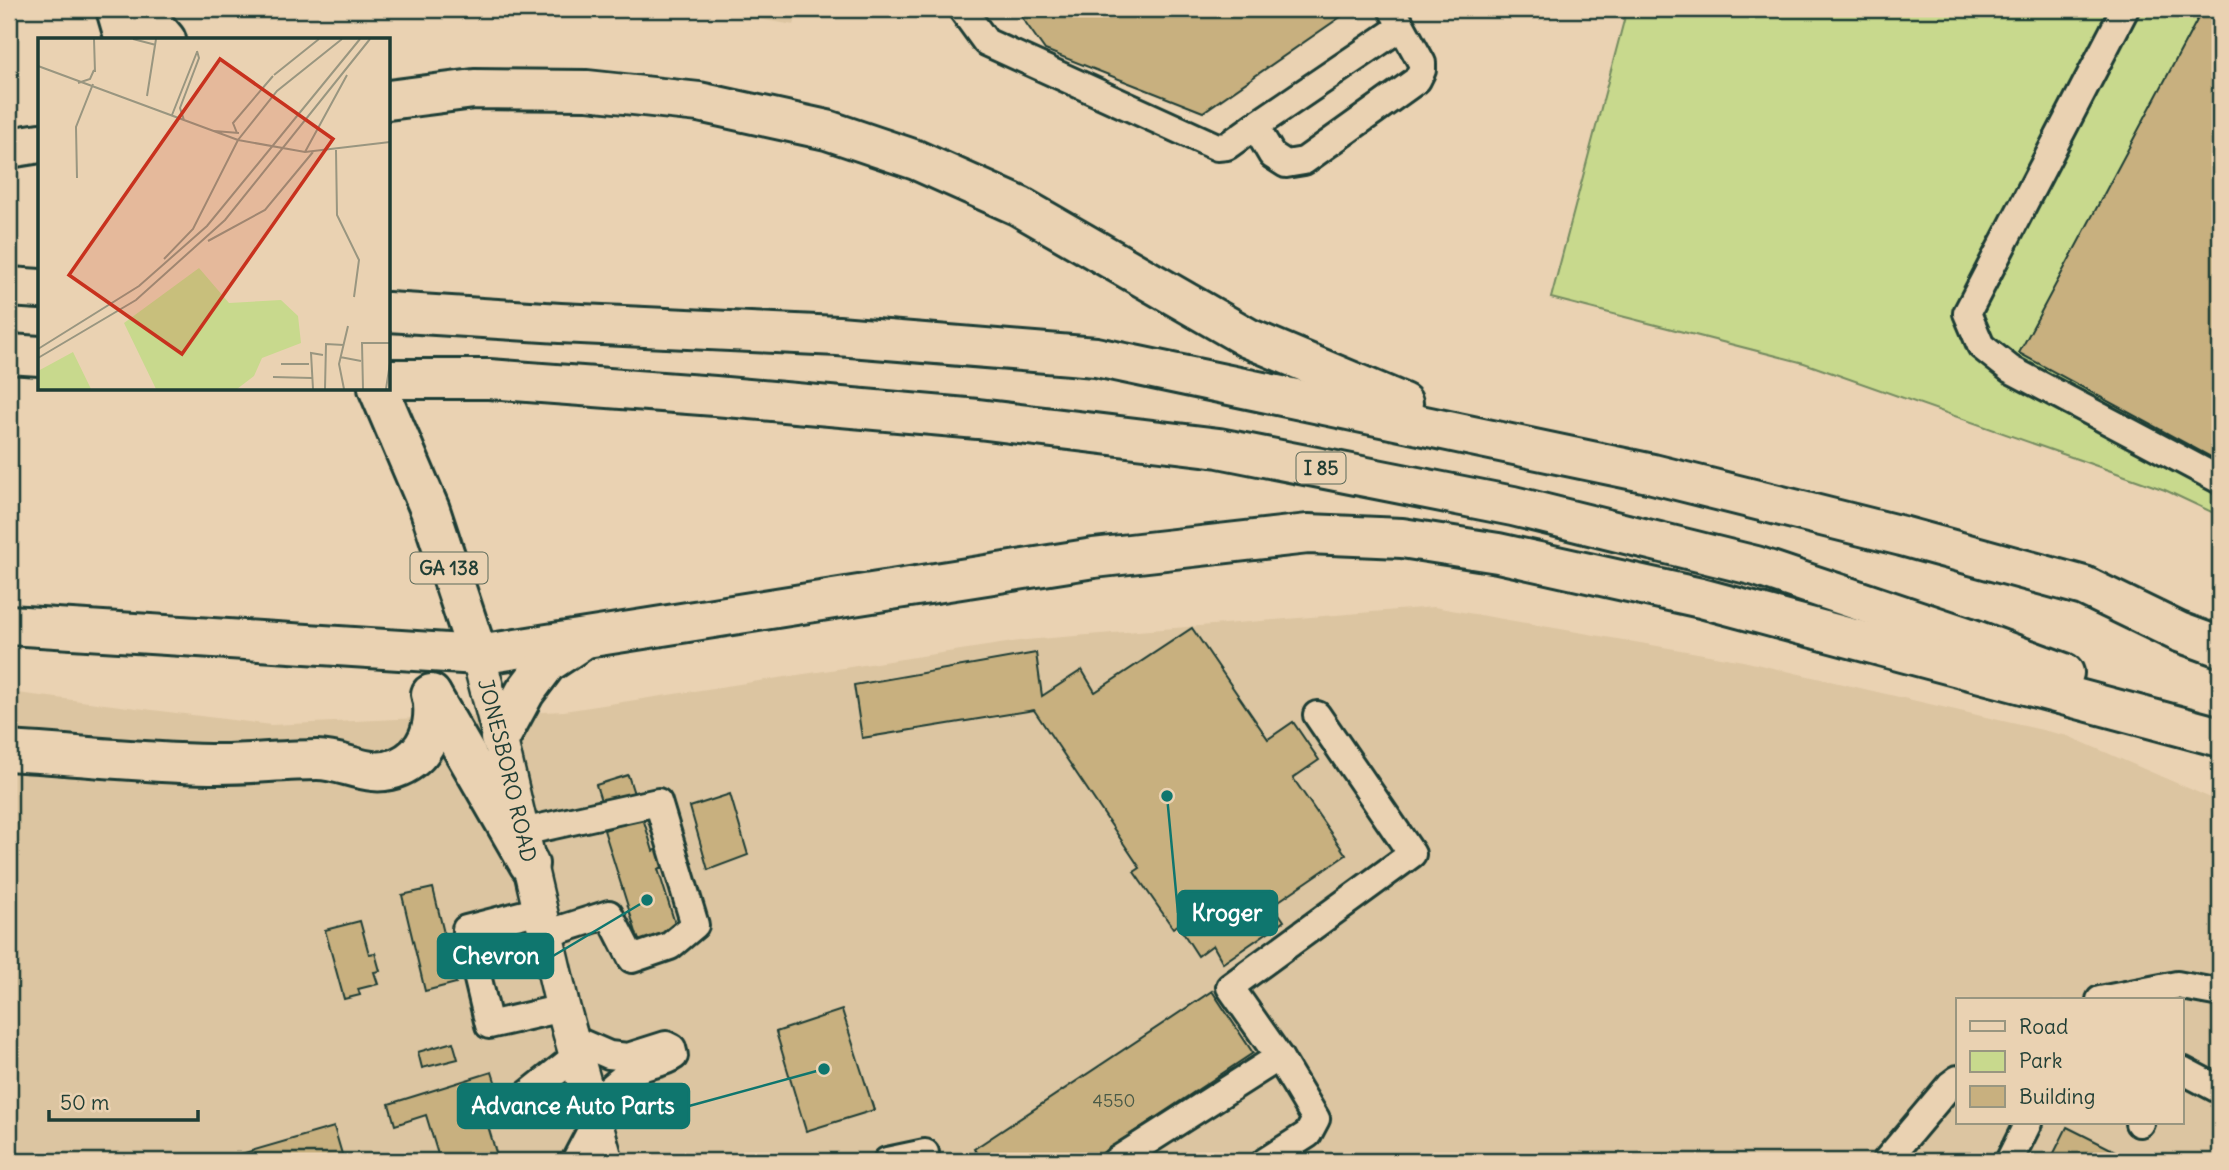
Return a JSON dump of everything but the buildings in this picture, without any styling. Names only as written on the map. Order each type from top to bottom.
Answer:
[{"type":"highway","points":[[116,9],[124,38]]},
{"type":"highway","points":[[140,9],[164,38]]},
{"type":"highway","points":[[390,100],[474,89],[587,90],[699,102],[827,130],[916,160],[1019,206],[1248,338],[1482,437]]},
{"type":"highway","points":[[9,148],[38,143]]},
{"type":"highway","points":[[9,287],[38,289]]},
{"type":"highway","points":[[390,312],[547,323],[838,336],[1096,357],[1653,474],[1902,536],[2084,586],[2179,632],[2220,647]]},
{"type":"highway","points":[[9,354],[38,356]]},
{"type":"highway","name":"I 85","points":[[390,379],[489,379],[715,396],[978,419],[1219,448],[1514,506],[1756,566],[1968,637],[2220,731]]},
{"type":"highway","name":"JONESBORO ROAD","points":[[379,390],[430,510],[478,655]]},
{"type":"highway","points":[[9,625],[478,655],[1094,558],[1308,534],[1402,538],[1498,553],[1701,598],[2220,737]]},
{"type":"highway","points":[[500,738],[525,692],[547,663],[585,639]]},
{"type":"highway","points":[[381,650],[405,661],[418,675],[526,848]]},
{"type":"highway","points":[[9,751],[210,764],[320,760],[367,772],[388,771],[408,763],[426,745],[434,721],[432,696]]},
{"type":"main road","name":"JONESBORO ROAD","points":[[478,655],[563,1008],[606,1161]]},
{"type":"street","points":[[962,9],[986,42],[1217,147],[1227,146],[1255,126],[1397,18],[1422,63],[1417,80],[1304,161],[1286,164],[1272,155],[1255,126]]},
{"type":"street","points":[[2125,9],[1967,313],[1981,346],[2010,369],[2220,480]]},
{"type":"street","points":[[1266,1161],[1308,1134],[1316,1119],[1279,1057],[1230,987],[1412,854],[1317,715]]},
{"type":"street","points":[[526,848],[658,802],[695,925],[670,946],[632,959],[609,914],[466,929],[489,1026],[563,1008]]},
{"type":"street","points":[[2110,998],[2177,985],[2220,993]]},
{"type":"street","points":[[508,1110],[574,1047],[628,1057],[666,1045],[672,1048],[674,1056],[669,1060],[636,1070],[617,1083],[593,1115],[575,1161]]},
{"type":"street","points":[[1116,1161],[1279,1057]]},
{"type":"street","points":[[2184,1071],[2220,1090]]},
{"type":"street","points":[[1886,1161],[1956,1081]]},
{"type":"street","points":[[2009,1161],[2028,1124]]},
{"type":"street","points":[[887,1161],[932,1155]]},
{"type":"shaded area","points":[[699,9],[799,9],[794,25]]},
{"type":"shaded area","points":[[1434,607],[1743,661],[2068,736],[2220,802],[2220,1161],[9,1161],[9,692],[271,725],[564,711],[1026,640]]},
{"type":"green space","points":[[1627,9],[2220,9],[2220,516],[2165,490],[1804,363],[1551,298]]},
{"type":"place","name":"Kroger","points":[[1167,796]]},
{"type":"place","name":"Chevron","points":[[647,900]]},
{"type":"place","name":"Advance Auto Parts","points":[[824,1069]]}]
